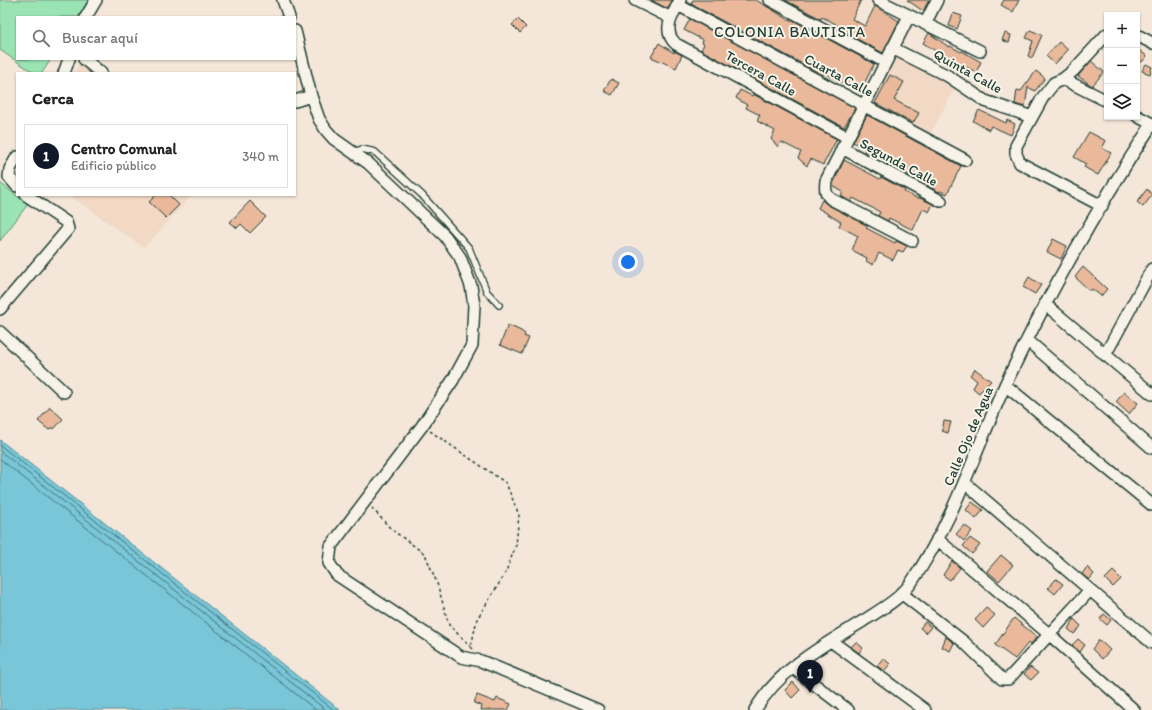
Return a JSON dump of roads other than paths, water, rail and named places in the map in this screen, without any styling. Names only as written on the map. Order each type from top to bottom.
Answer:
[{"type":"street","points":[[87,16],[96,0]]},
{"type":"street","points":[[283,0],[290,16]]},
{"type":"street","points":[[635,0],[669,24],[679,3]]},
{"type":"street","points":[[770,0],[885,62]]},
{"type":"street","points":[[878,0],[980,51]]},
{"type":"street","points":[[925,24],[937,0]]},
{"type":"street","name":"Cuarta Calle","points":[[679,3],[965,160]]},
{"type":"street","points":[[909,16],[847,137],[826,181],[825,189],[827,195],[831,199],[912,241]]},
{"type":"street","name":"Tercera Calle","points":[[669,24],[669,35],[676,44],[847,137]]},
{"type":"street","points":[[296,35],[319,119],[326,130],[334,139],[354,152],[445,236],[460,257],[471,286],[474,304],[472,345],[453,380],[422,426],[331,546],[329,563],[337,575],[461,657],[481,661],[598,710]]},
{"type":"street","points":[[1102,206],[1020,163],[1016,154],[1016,146],[1032,117],[1054,83],[1063,79],[1104,37]]},
{"type":"street","points":[[1140,37],[1152,43]]},
{"type":"street","name":"Quinta Calle","points":[[892,48],[948,76],[984,101],[1032,117]]},
{"type":"street","points":[[64,72],[69,60]]},
{"type":"street","points":[[85,60],[100,72]]},
{"type":"street","points":[[1063,79],[1104,100]]},
{"type":"street","points":[[296,101],[312,96]]},
{"type":"street","points":[[1140,118],[1152,124]]},
{"type":"street","name":"Calle Ojo de Agua","points":[[755,710],[775,683],[793,668],[831,641],[880,610],[901,593],[923,564],[965,483],[1006,385],[1046,304],[1102,206],[1152,124]]},
{"type":"street","name":"Segunda Calle","points":[[842,148],[941,202]]},
{"type":"street","points":[[16,159],[10,169],[9,177],[16,185]]},
{"type":"street","points":[[0,309],[68,229],[66,222],[27,196]]},
{"type":"street","points":[[1105,355],[1152,269]]},
{"type":"street","points":[[1046,304],[1152,394]]},
{"type":"street","points":[[0,332],[64,392]]},
{"type":"street","points":[[1028,340],[1152,448]]},
{"type":"street","points":[[1006,385],[1152,505]]},
{"type":"street","points":[[965,483],[1152,643]]},
{"type":"street","points":[[937,539],[1050,635],[1134,710]]},
{"type":"street","points":[[901,593],[964,642],[1002,679],[1008,679],[1090,590]]},
{"type":"street","points":[[831,641],[925,710]]},
{"type":"street","points":[[793,668],[848,710]]},
{"type":"lane","points":[[354,152],[362,149],[375,152],[422,195],[469,248],[487,292],[500,305]]},
{"type":"water","points":[[0,440],[340,710],[0,710]]},
{"type":"place","name":"Centro Comunal","points":[[810,693]]},
{"type":"district","name":"COLONIA BAUTISTA","points":[[790,32]]}]
